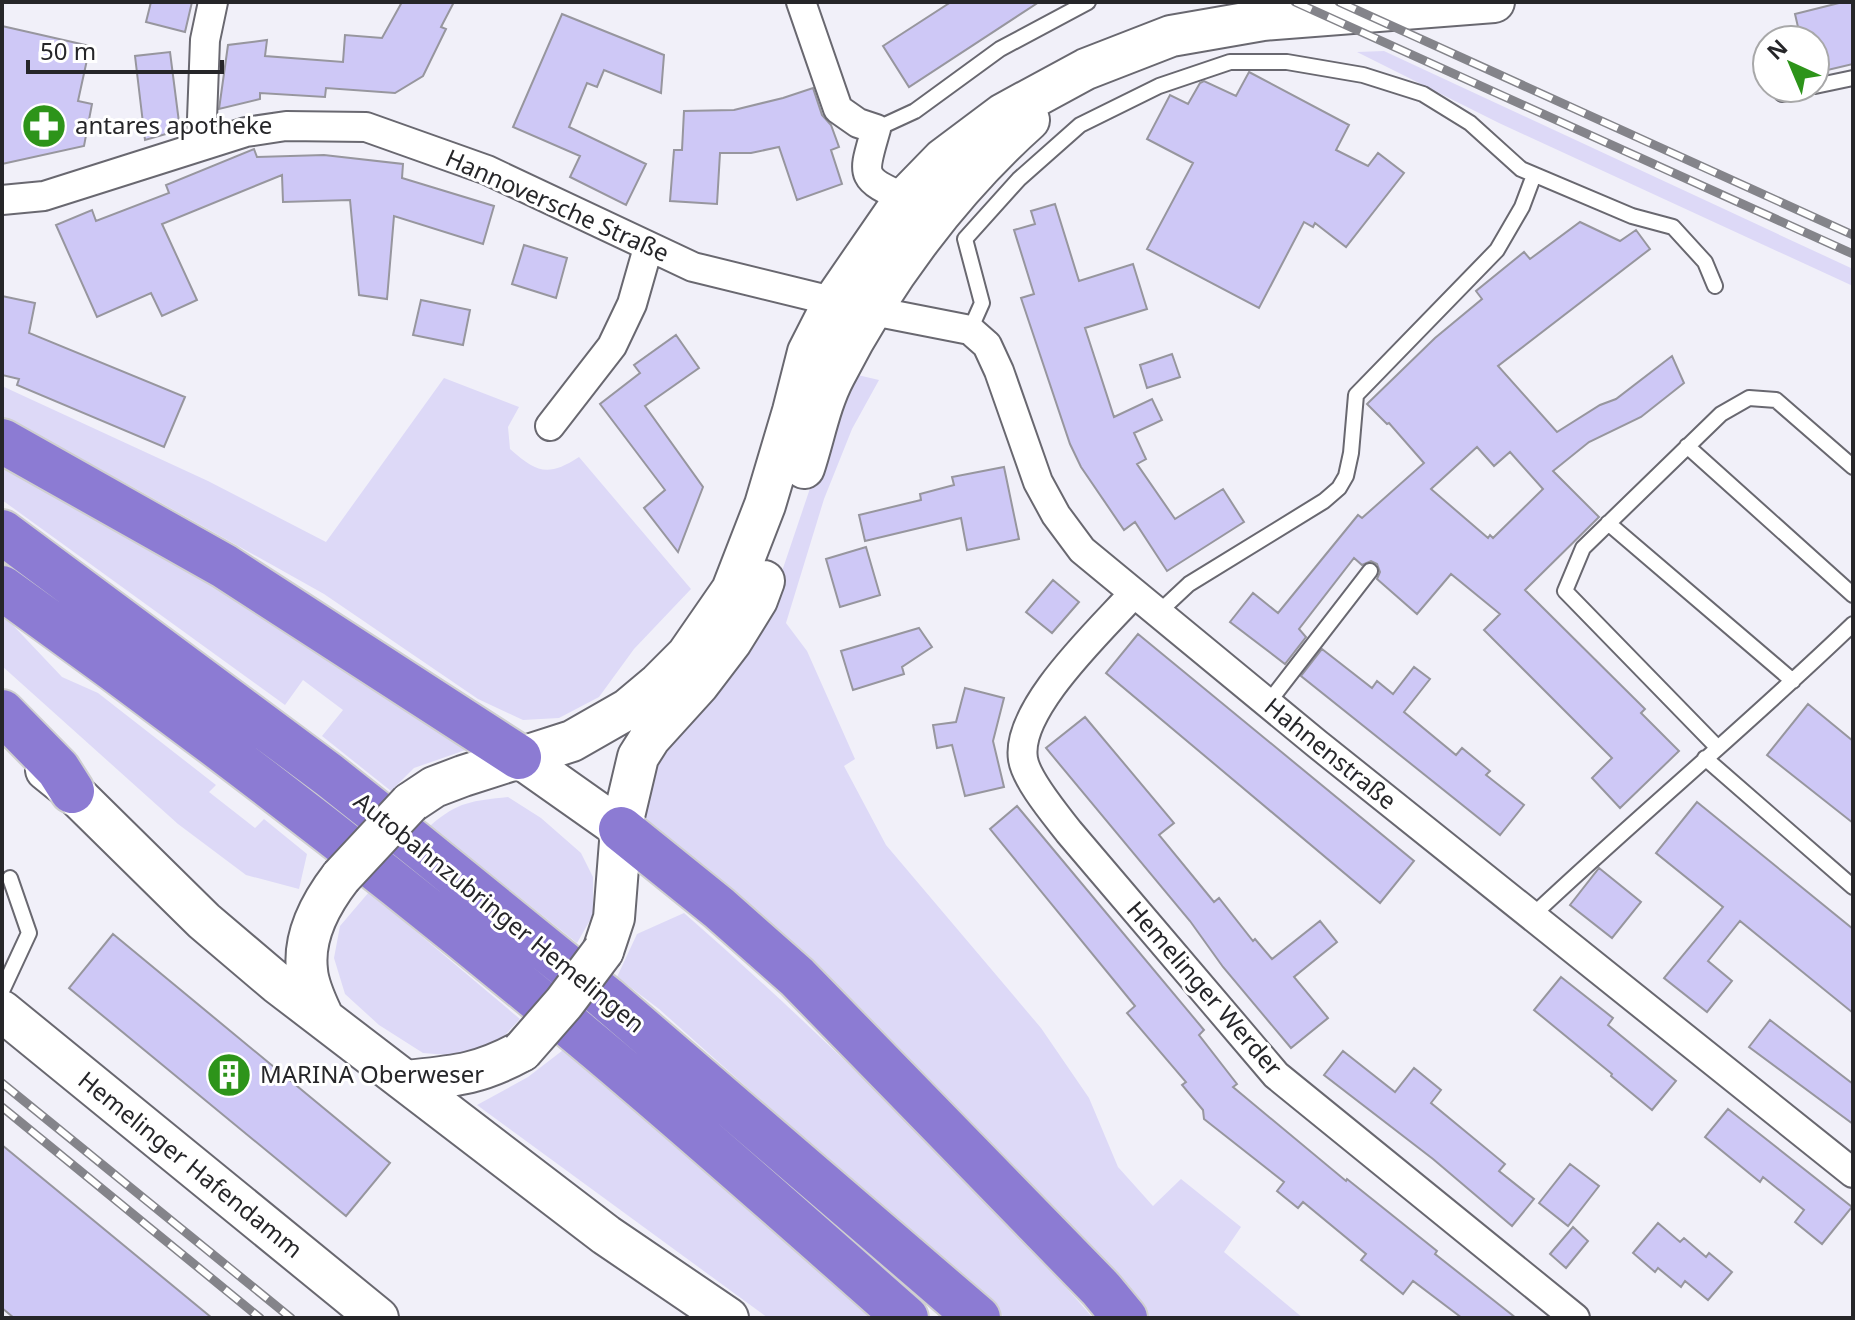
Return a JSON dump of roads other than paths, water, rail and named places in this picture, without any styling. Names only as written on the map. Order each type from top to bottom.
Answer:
[{"type":"highway","points":[[2,441],[224,566],[519,757]]},
{"type":"highway","name":"Autobahnzubringer Hemelingen","points":[[2,532],[329,775],[416,844],[606,998],[978,1318]]},
{"type":"highway","name":"Autobahnzubringer Hemelingen","points":[[2,588],[197,731],[533,996],[721,1154],[906,1318]]},
{"type":"highway","points":[[2,712],[58,769],[72,791]]},
{"type":"highway","points":[[621,829],[719,908],[797,977],[1101,1289],[1125,1318]]},
{"type":"main road","points":[[323,1017],[306,969],[308,947],[319,910],[341,877],[410,803],[434,787],[572,741],[628,709],[687,655],[732,590],[765,505],[808,352],[834,301],[905,198],[943,159],[1003,114],[1086,69],[1171,36],[1263,20],[1494,2]]},
{"type":"main road","points":[[406,1081],[463,1075],[491,1068],[522,1051],[564,1003],[603,951],[614,918],[621,829],[638,757],[650,738],[699,684],[731,642],[757,600],[790,514],[833,378],[903,262],[942,210],[1015,133],[1086,69]]},
{"type":"main road","points":[[2,742],[24,753],[72,791],[204,921],[323,1017],[606,1235],[728,1318]]},
{"type":"main road","points":[[519,757],[621,829]]},
{"type":"main road","name":"Hemelinger Hafendamm","points":[[2,1011],[378,1318]]},
{"type":"street","points":[[201,145],[205,40],[213,2]]},
{"type":"street","points":[[801,2],[838,109],[858,123],[876,129],[867,175],[875,186],[905,198]]},
{"type":"street","name":"Hannoversche Straße","points":[[2,200],[44,196],[246,132],[286,126],[366,127],[487,170],[693,267],[873,311]]},
{"type":"street","points":[[550,426],[612,346],[632,304],[648,248]]},
{"type":"street","points":[[873,311],[970,330]]},
{"type":"street","name":"Hahnenstraße","points":[[970,330],[987,345],[999,371],[1038,482],[1056,515],[1082,550],[1853,1173]]},
{"type":"street","name":"Hemelinger Werder","points":[[1134,593],[1042,697],[1027,726],[1023,760],[1040,794],[1276,1075],[1575,1318]]},
{"type":"lane","points":[[876,129],[915,111],[1000,49],[1088,2]]},
{"type":"lane","points":[[970,330],[982,303],[965,239],[1019,179],[1080,125],[1159,86],[1230,62],[1287,62],[1363,75],[1423,94],[1470,123],[1521,169],[1632,216],[1673,227],[1705,262],[1715,286]]},
{"type":"lane","points":[[1831,83],[1853,78]]},
{"type":"lane","points":[[1158,613],[1189,584],[1324,501],[1339,488],[1346,476],[1351,453],[1356,395],[1497,250],[1522,207],[1534,175]]},
{"type":"lane","points":[[1717,747],[1565,591],[1583,548],[1721,414],[1749,398],[1776,400],[1853,467]]},
{"type":"lane","points":[[1687,446],[1853,595]]},
{"type":"lane","points":[[1608,523],[1793,681]]},
{"type":"lane","points":[[1268,703],[1370,571]]},
{"type":"lane","points":[[1532,916],[1853,624]]},
{"type":"lane","points":[[1705,758],[1853,887]]},
{"type":"lane","points":[[2,991],[29,933],[10,878]]},
{"type":"railway","points":[[1295,2],[1853,254]]},
{"type":"railway","points":[[1339,2],[1853,235]]},
{"type":"railway","points":[[2,1083],[291,1318]]},
{"type":"railway","points":[[2,1107],[260,1318]]},
{"type":"place","name":"antares apotheke","points":[[44,126]]},
{"type":"place","name":"MARINA Oberweser","points":[[229,1075]]}]
